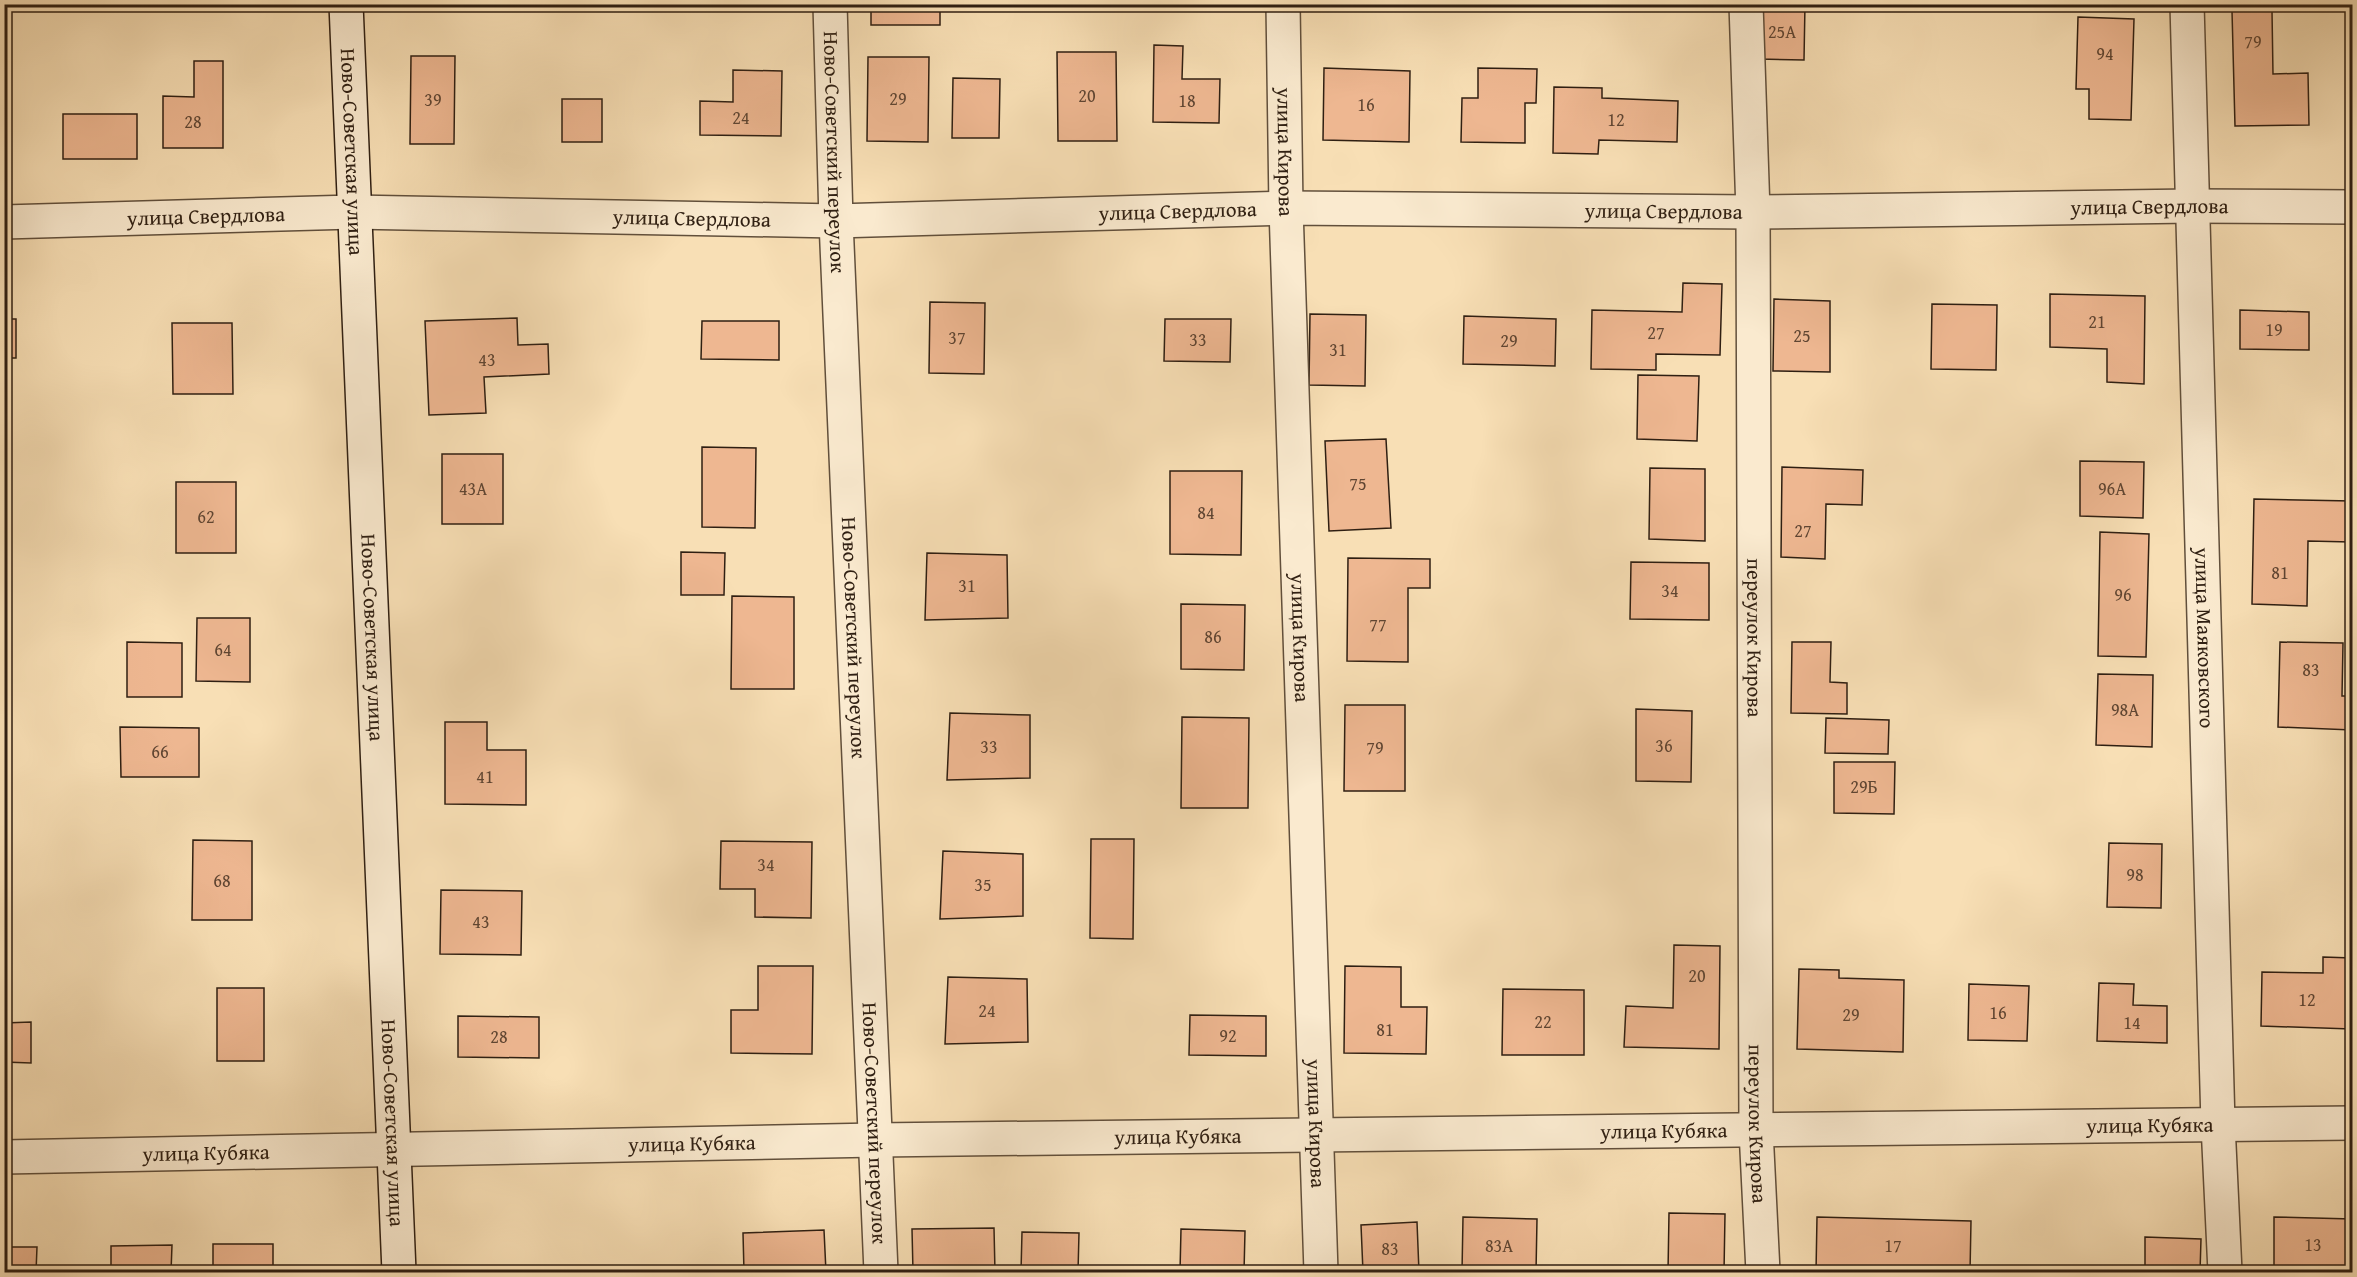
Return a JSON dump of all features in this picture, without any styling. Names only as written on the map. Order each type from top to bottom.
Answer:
[{"type":"street","name":"Ново-Советская улица","points":[[346,4],[399,1272]]},
{"type":"street","name":"Ново-Советский переулок","points":[[830,4],[881,1272]]},
{"type":"street","name":"улица Кирова","points":[[1283,4],[1286,208],[1321,1272]]},
{"type":"street","name":"переулок Кирова","points":[[1746,4],[1753,212],[1756,1130],[1763,1272]]},
{"type":"street","name":"улица Маяковского","points":[[2187,4],[2218,1124],[2225,1272]]},
{"type":"street","name":"улица Свердлова","points":[[4,222],[353,212],[837,221],[1286,208],[1753,212],[2192,206],[2352,207]]},
{"type":"street","name":"улица Кубяка","points":[[4,1156],[876,1140],[2352,1124]]},
{"type":"building","points":[[871,4],[940,4],[940,25],[871,25]]},
{"type":"building","points":[[1760,4],[1805,4],[1804,60],[1759,59]]},
{"type":"building","points":[[2232,11],[2272,11],[2273,74],[2308,73],[2309,125],[2235,126]]},
{"type":"building","points":[[2078,17],[2134,19],[2131,120],[2089,119],[2089,89],[2076,89]]},
{"type":"building","points":[[1154,45],[1183,46],[1182,79],[1220,79],[1219,123],[1153,122]]},
{"type":"building","points":[[1057,52],[1116,52],[1117,141],[1058,141]]},
{"type":"building","points":[[411,56],[455,56],[454,144],[410,144]]},
{"type":"building","points":[[868,57],[929,57],[928,142],[867,141]]},
{"type":"building","points":[[194,61],[223,61],[223,148],[163,148],[163,96],[194,97]]},
{"type":"building","points":[[1324,68],[1410,71],[1409,142],[1323,140]]},
{"type":"building","points":[[1478,68],[1537,69],[1536,103],[1525,103],[1525,143],[1461,142],[1462,98],[1478,98]]},
{"type":"building","points":[[733,70],[782,71],[781,136],[700,135],[700,101],[733,102]]},
{"type":"building","points":[[953,78],[1000,79],[999,138],[952,138]]},
{"type":"building","points":[[1554,87],[1602,88],[1602,98],[1678,101],[1677,142],[1599,140],[1598,154],[1553,153]]},
{"type":"building","points":[[562,99],[602,99],[602,142],[562,142]]},
{"type":"building","points":[[63,114],[137,114],[137,159],[63,159]]},
{"type":"building","points":[[1683,283],[1722,284],[1720,355],[1656,354],[1656,370],[1591,369],[1592,310],[1682,312]]},
{"type":"building","points":[[2050,294],[2145,296],[2144,384],[2107,382],[2107,349],[2050,347]]},
{"type":"building","points":[[1774,299],[1830,301],[1830,372],[1773,371]]},
{"type":"building","points":[[930,302],[985,303],[984,374],[929,373]]},
{"type":"building","points":[[1932,304],[1997,305],[1996,370],[1931,369]]},
{"type":"building","points":[[2240,310],[2309,312],[2309,350],[2240,349]]},
{"type":"building","points":[[1310,314],[1366,315],[1365,386],[1309,385]]},
{"type":"building","points":[[1464,316],[1556,319],[1555,366],[1463,364]]},
{"type":"building","points":[[517,318],[518,345],[548,344],[549,374],[484,377],[486,413],[429,415],[425,321]]},
{"type":"building","points":[[4,319],[16,319],[16,358],[4,358]]},
{"type":"building","points":[[1165,319],[1231,319],[1230,362],[1164,361]]},
{"type":"building","points":[[702,321],[779,321],[779,360],[701,359]]},
{"type":"building","points":[[172,323],[232,323],[233,394],[173,394]]},
{"type":"building","points":[[1638,375],[1699,376],[1697,441],[1637,439]]},
{"type":"building","points":[[1386,439],[1391,528],[1329,531],[1325,441]]},
{"type":"building","points":[[702,447],[756,448],[755,528],[702,527]]},
{"type":"building","points":[[442,454],[503,454],[503,524],[442,524]]},
{"type":"building","points":[[2080,461],[2144,462],[2143,518],[2080,516]]},
{"type":"building","points":[[1782,467],[1863,470],[1862,505],[1826,504],[1825,559],[1781,557]]},
{"type":"building","points":[[1650,468],[1705,469],[1705,541],[1649,539]]},
{"type":"building","points":[[1170,471],[1242,471],[1241,555],[1170,554]]},
{"type":"building","points":[[176,482],[236,482],[236,553],[176,553]]},
{"type":"building","points":[[2254,499],[2352,501],[2351,542],[2308,541],[2307,606],[2252,604]]},
{"type":"building","points":[[2100,532],[2149,534],[2146,657],[2098,656]]},
{"type":"building","points":[[681,552],[725,553],[724,595],[681,595]]},
{"type":"building","points":[[927,553],[1007,555],[1008,618],[925,620]]},
{"type":"building","points":[[1348,558],[1430,559],[1430,588],[1408,588],[1408,662],[1347,661]]},
{"type":"building","points":[[1631,562],[1709,563],[1709,620],[1630,619]]},
{"type":"building","points":[[732,596],[794,597],[794,689],[731,689]]},
{"type":"building","points":[[1181,604],[1245,605],[1244,670],[1181,669]]},
{"type":"building","points":[[197,618],[250,618],[250,682],[196,681]]},
{"type":"building","points":[[127,642],[182,643],[182,697],[127,697]]},
{"type":"building","points":[[1792,642],[1831,642],[1830,682],[1847,683],[1847,714],[1791,713]]},
{"type":"building","points":[[2280,642],[2343,643],[2342,696],[2352,696],[2352,730],[2278,727]]},
{"type":"building","points":[[2098,674],[2153,675],[2152,747],[2096,745]]},
{"type":"building","points":[[1345,705],[1405,705],[1405,791],[1344,791]]},
{"type":"building","points":[[1636,709],[1692,711],[1691,782],[1636,781]]},
{"type":"building","points":[[950,713],[1030,715],[1030,778],[947,780]]},
{"type":"building","points":[[1182,717],[1249,718],[1248,808],[1181,808]]},
{"type":"building","points":[[1826,718],[1889,720],[1888,754],[1825,753]]},
{"type":"building","points":[[445,722],[487,722],[487,750],[526,750],[526,805],[445,804]]},
{"type":"building","points":[[120,727],[199,728],[199,777],[121,777]]},
{"type":"building","points":[[1834,762],[1895,762],[1894,814],[1834,813]]},
{"type":"building","points":[[1091,839],[1134,839],[1133,939],[1090,938]]},
{"type":"building","points":[[193,840],[252,841],[252,920],[192,920]]},
{"type":"building","points":[[721,841],[812,842],[811,918],[755,917],[755,889],[720,889]]},
{"type":"building","points":[[2109,843],[2162,844],[2161,908],[2107,907]]},
{"type":"building","points":[[943,851],[1023,854],[1023,916],[940,919]]},
{"type":"building","points":[[441,890],[522,891],[521,955],[440,954]]},
{"type":"building","points":[[1674,945],[1720,946],[1719,1049],[1624,1047],[1626,1006],[1673,1008]]},
{"type":"building","points":[[2323,957],[2352,958],[2351,1029],[2261,1026],[2262,972],[2323,973]]},
{"type":"building","points":[[758,966],[813,966],[812,1054],[731,1053],[731,1010],[758,1010]]},
{"type":"building","points":[[1345,966],[1401,967],[1401,1007],[1427,1007],[1426,1054],[1344,1053]]},
{"type":"building","points":[[1799,969],[1839,970],[1839,978],[1904,980],[1903,1052],[1797,1049]]},
{"type":"building","points":[[948,977],[1027,979],[1028,1042],[945,1044]]},
{"type":"building","points":[[2099,983],[2134,984],[2133,1005],[2167,1006],[2167,1043],[2097,1041]]},
{"type":"building","points":[[1969,984],[2029,986],[2027,1041],[1968,1040]]},
{"type":"building","points":[[217,988],[264,988],[264,1061],[217,1061]]},
{"type":"building","points":[[1503,989],[1584,990],[1584,1055],[1502,1055]]},
{"type":"building","points":[[1190,1015],[1266,1016],[1266,1056],[1189,1055]]},
{"type":"building","points":[[458,1016],[539,1017],[539,1058],[458,1057]]},
{"type":"building","points":[[31,1022],[31,1063],[4,1062],[4,1023]]},
{"type":"building","points":[[1669,1213],[1725,1214],[1724,1272],[1668,1272]]},
{"type":"building","points":[[1463,1217],[1537,1219],[1536,1272],[1462,1272]]},
{"type":"building","points":[[1817,1217],[1971,1221],[1970,1272],[1816,1272]]},
{"type":"building","points":[[2274,1217],[2352,1219],[2351,1272],[2274,1272]]},
{"type":"building","points":[[1417,1222],[1419,1272],[1363,1272],[1361,1225]]},
{"type":"building","points":[[994,1228],[995,1272],[913,1272],[912,1229]]},
{"type":"building","points":[[1181,1229],[1245,1231],[1244,1272],[1180,1272]]},
{"type":"building","points":[[824,1230],[826,1272],[744,1272],[743,1233]]},
{"type":"building","points":[[1022,1232],[1079,1233],[1078,1272],[1021,1272]]},
{"type":"building","points":[[2145,1237],[2201,1239],[2200,1272],[2145,1272]]},
{"type":"building","points":[[213,1244],[273,1244],[273,1272],[213,1272]]},
{"type":"building","points":[[172,1245],[171,1272],[111,1272],[111,1246]]},
{"type":"building","points":[[4,1247],[37,1247],[36,1272],[4,1272]]}]
